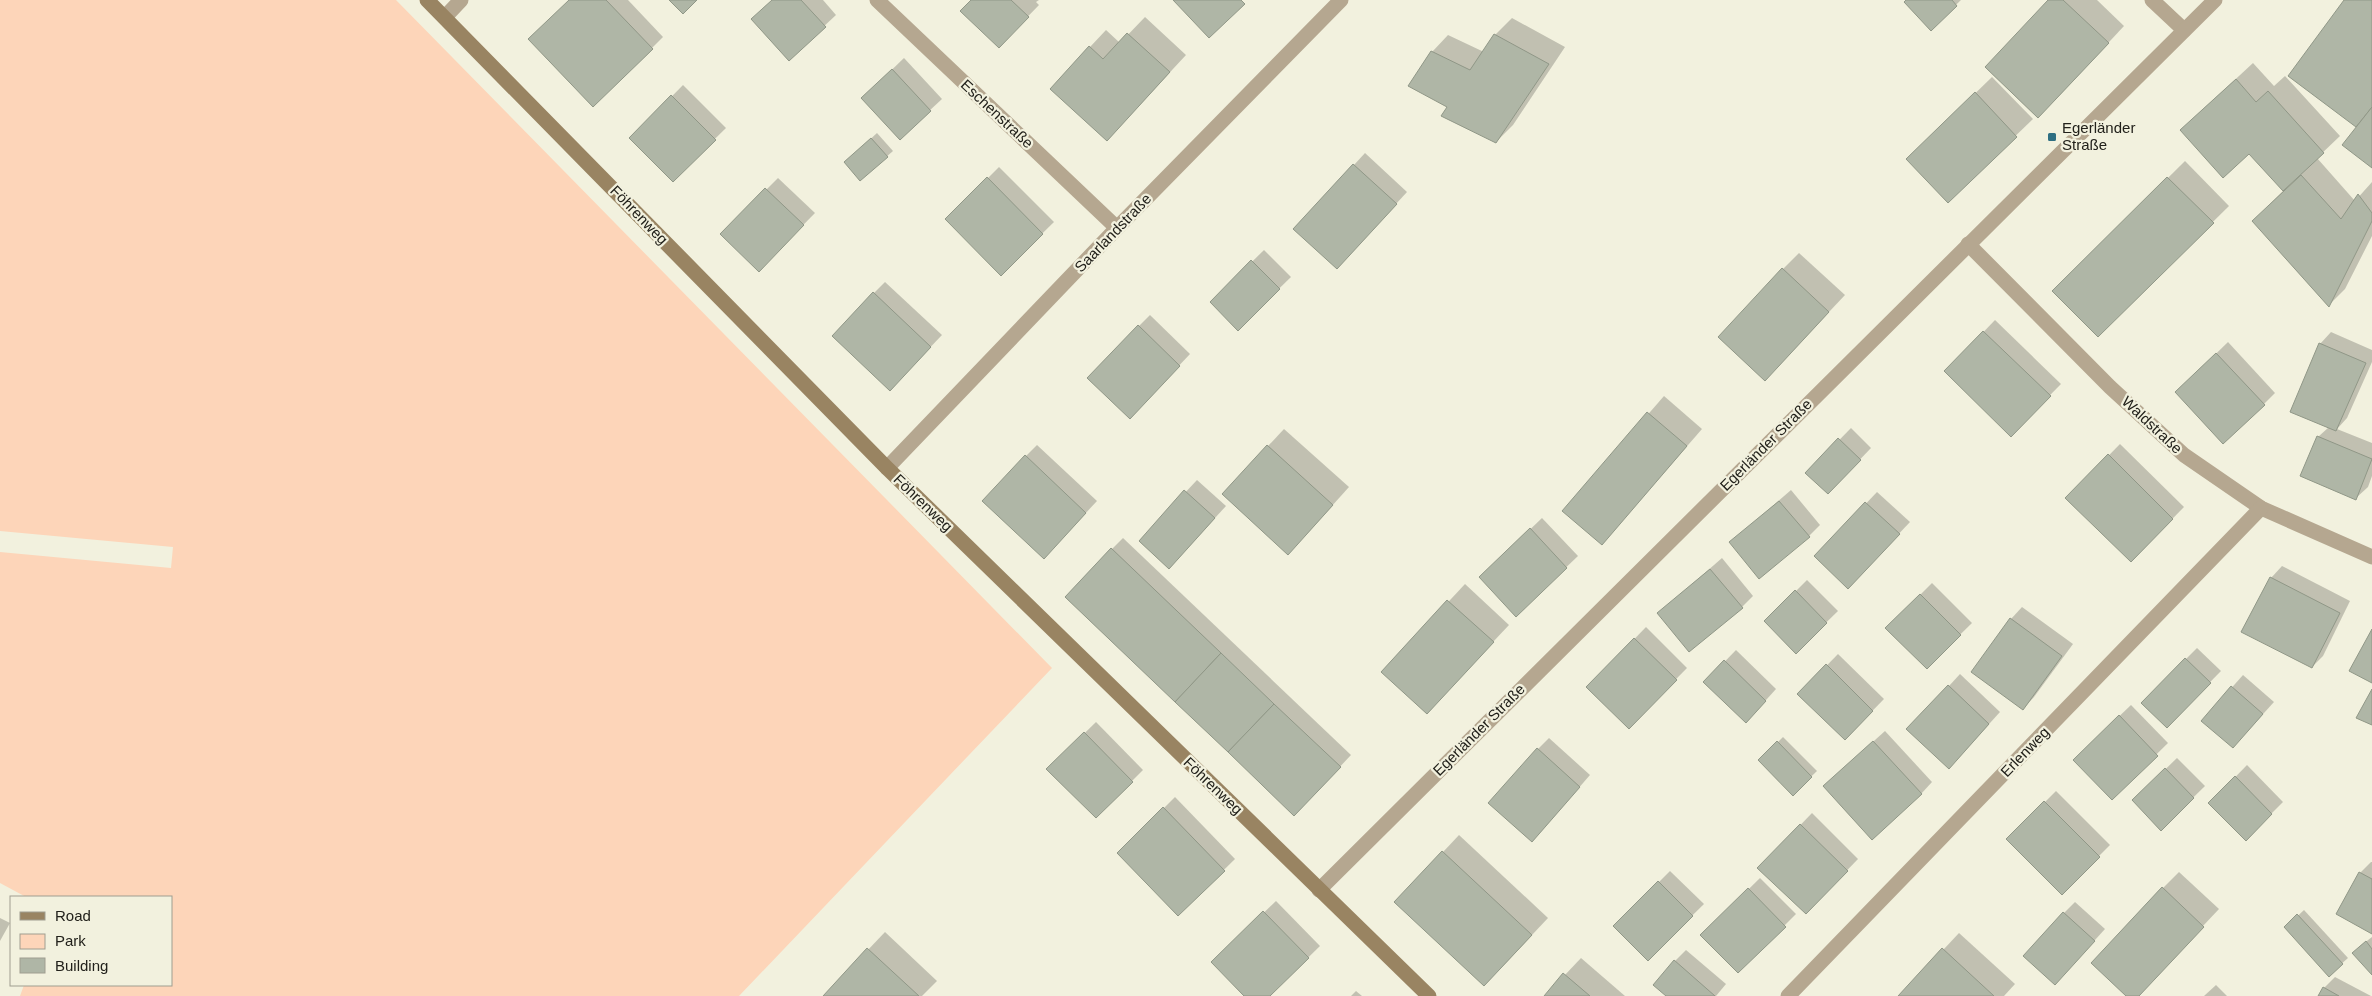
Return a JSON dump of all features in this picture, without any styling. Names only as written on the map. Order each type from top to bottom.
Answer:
[{"type":"street","name":"Föhrenweg","points":[[427,0],[887,468],[1429,996]]},
{"type":"street","points":[[445,17],[461,0]]},
{"type":"street","name":"Eschenstraße","points":[[877,0],[1117,228]]},
{"type":"street","name":"Saarlandstraße","points":[[887,468],[1117,228],[1341,0]]},
{"type":"street","points":[[2152,0],[2184,30]]},
{"type":"street","name":"Egerländer Straße","points":[[1319,890],[2215,0]]},
{"type":"street","name":"Waldstraße","points":[[1968,244],[2110,387],[2184,455],[2261,508],[2372,556]]},
{"type":"street","name":"Erlenweg","points":[[1788,996],[2261,508]]},
{"type":"green space","points":[[0,0],[396,0],[1052,668],[739,996],[20,996],[24,986],[172,986],[172,896],[24,896],[0,883],[0,552],[171,568],[173,547],[0,531]]},
{"type":"building","points":[[569,0],[606,0],[653,49],[593,107],[528,39]]},
{"type":"building","points":[[669,0],[697,0],[683,14]]},
{"type":"building","points":[[772,0],[801,0],[826,27],[789,61],[751,19]]},
{"type":"building","points":[[971,0],[1011,0],[1029,17],[999,48],[960,11]]},
{"type":"building","points":[[1173,0],[1241,0],[1245,4],[1209,38]]},
{"type":"building","points":[[1906,0],[1952,0],[1957,6],[1931,31],[1904,2]]},
{"type":"building","points":[[2048,0],[2063,0],[2109,43],[2038,118],[1985,67]]},
{"type":"building","points":[[2344,0],[2372,0],[2372,107],[2356,127],[2288,76]]},
{"type":"building","points":[[1127,33],[1170,72],[1107,141],[1050,89],[1089,46],[1103,59]]},
{"type":"building","points":[[1494,34],[1549,64],[1496,143],[1441,116],[1447,107],[1408,86],[1431,51],[1470,70]]},
{"type":"building","points":[[892,69],[931,111],[900,140],[861,98]]},
{"type":"building","points":[[2236,79],[2256,102],[2268,91],[2324,153],[2283,191],[2249,154],[2223,178],[2180,130]]},
{"type":"building","points":[[1975,92],[2017,137],[1948,203],[1906,159]]},
{"type":"building","points":[[671,95],[716,140],[673,182],[629,138]]},
{"type":"building","points":[[2372,107],[2372,168],[2342,145]]},
{"type":"building","points":[[871,138],[888,157],[860,181],[844,162]]},
{"type":"building","points":[[1353,164],[1397,204],[1337,269],[1293,229]]},
{"type":"building","points":[[2301,175],[2341,219],[2358,194],[2372,213],[2372,221],[2329,307],[2252,221]]},
{"type":"building","points":[[987,177],[1043,234],[1001,276],[945,219]]},
{"type":"building","points":[[2167,177],[2214,223],[2098,337],[2052,291]]},
{"type":"building","points":[[765,188],[804,225],[759,272],[720,234]]},
{"type":"building","points":[[1251,260],[1280,289],[1238,331],[1210,302]]},
{"type":"building","points":[[1782,268],[1829,312],[1765,381],[1718,337]]},
{"type":"building","points":[[873,292],[931,347],[890,391],[832,336]]},
{"type":"building","points":[[1138,325],[1180,366],[1130,419],[1087,378]]},
{"type":"building","points":[[1983,331],[2051,396],[2011,437],[1944,371]]},
{"type":"building","points":[[2319,343],[2366,363],[2336,431],[2290,412]]},
{"type":"building","points":[[2216,353],[2265,405],[2223,444],[2175,392]]},
{"type":"building","points":[[1647,412],[1687,446],[1602,545],[1562,511]]},
{"type":"building","points":[[2317,436],[2372,459],[2356,500],[2300,476]]},
{"type":"building","points":[[1838,438],[1861,460],[1828,494],[1805,473]]},
{"type":"building","points":[[1267,445],[1333,505],[1288,555],[1222,494]]},
{"type":"building","points":[[2108,454],[2173,519],[2131,562],[2065,498]]},
{"type":"building","points":[[1025,455],[1086,513],[1044,559],[982,501]]},
{"type":"building","points":[[1184,490],[1215,518],[1169,569],[1139,541]]},
{"type":"building","points":[[1779,501],[1810,537],[1759,579],[1729,542]]},
{"type":"building","points":[[1865,502],[1900,534],[1848,589],[1814,556]]},
{"type":"building","points":[[1530,528],[1567,568],[1516,617],[1479,577]]},
{"type":"building","points":[[1111,548],[1221,653],[1175,702],[1065,597]]},
{"type":"building","points":[[1710,569],[1743,608],[1689,652],[1657,613]]},
{"type":"building","points":[[2270,577],[2340,613],[2312,668],[2241,632]]},
{"type":"building","points":[[1795,590],[1827,623],[1796,654],[1764,621]]},
{"type":"building","points":[[1920,594],[1961,635],[1927,669],[1885,628]]},
{"type":"building","points":[[1447,600],[1494,642],[1427,714],[1381,672]]},
{"type":"building","points":[[2010,618],[2062,656],[2023,710],[1971,672]]},
{"type":"building","points":[[2372,629],[2372,683],[2349,671]]},
{"type":"building","points":[[1634,638],[1677,680],[1629,729],[1586,687]]},
{"type":"building","points":[[1221,653],[1274,704],[1228,752],[1175,702]]},
{"type":"building","points":[[2185,658],[2211,683],[2167,728],[2141,703]]},
{"type":"building","points":[[1724,660],[1766,701],[1746,723],[1703,682]]},
{"type":"building","points":[[1826,664],[1873,711],[1845,740],[1797,694]]},
{"type":"building","points":[[1948,685],[1989,724],[1949,769],[1906,729]]},
{"type":"building","points":[[2231,686],[2263,714],[2233,748],[2201,721]]},
{"type":"building","points":[[2372,689],[2372,725],[2356,718]]},
{"type":"building","points":[[1274,704],[1341,767],[1294,816],[1228,752]]},
{"type":"building","points":[[2119,715],[2158,756],[2112,800],[2073,760]]},
{"type":"building","points":[[1084,732],[1133,782],[1096,818],[1046,769]]},
{"type":"building","points":[[1777,741],[1812,777],[1793,796],[1758,760]]},
{"type":"building","points":[[1873,741],[1922,794],[1872,840],[1823,786]]},
{"type":"building","points":[[1537,748],[1580,787],[1532,842],[1488,803]]},
{"type":"building","points":[[2165,768],[2194,798],[2161,831],[2132,800]]},
{"type":"building","points":[[2235,776],[2272,814],[2246,841],[2208,803]]},
{"type":"building","points":[[2044,801],[2100,857],[2062,895],[2006,839]]},
{"type":"building","points":[[1163,807],[1225,871],[1178,916],[1117,853]]},
{"type":"building","points":[[1800,824],[1848,871],[1806,914],[1757,868]]},
{"type":"building","points":[[1442,851],[1532,935],[1484,986],[1394,902]]},
{"type":"building","points":[[2359,872],[2372,879],[2372,934],[2336,914]]},
{"type":"building","points":[[1658,881],[1693,916],[1648,961],[1613,926]]},
{"type":"building","points":[[2162,887],[2204,927],[2139,996],[2126,996],[2091,963]]},
{"type":"building","points":[[1748,888],[1786,927],[1738,973],[1700,935]]},
{"type":"building","points":[[1263,911],[1309,958],[1270,996],[1244,996],[1211,962]]},
{"type":"building","points":[[2063,912],[2095,941],[2055,985],[2023,956]]},
{"type":"building","points":[[2297,914],[2343,964],[2329,977],[2284,927]]},
{"type":"building","points":[[2366,941],[2372,949],[2372,975],[2352,953]]},
{"type":"building","points":[[867,948],[919,996],[823,996]]},
{"type":"building","points":[[1942,948],[1994,996],[1898,996]]},
{"type":"building","points":[[1674,960],[1715,996],[1666,996],[1653,985]]},
{"type":"building","points":[[1563,973],[1590,996],[1544,996]]},
{"type":"building","points":[[2323,987],[2339,996],[2318,996]]},
{"type":"place","name":"Egerländer Straße","points":[[2052,137]]}]
